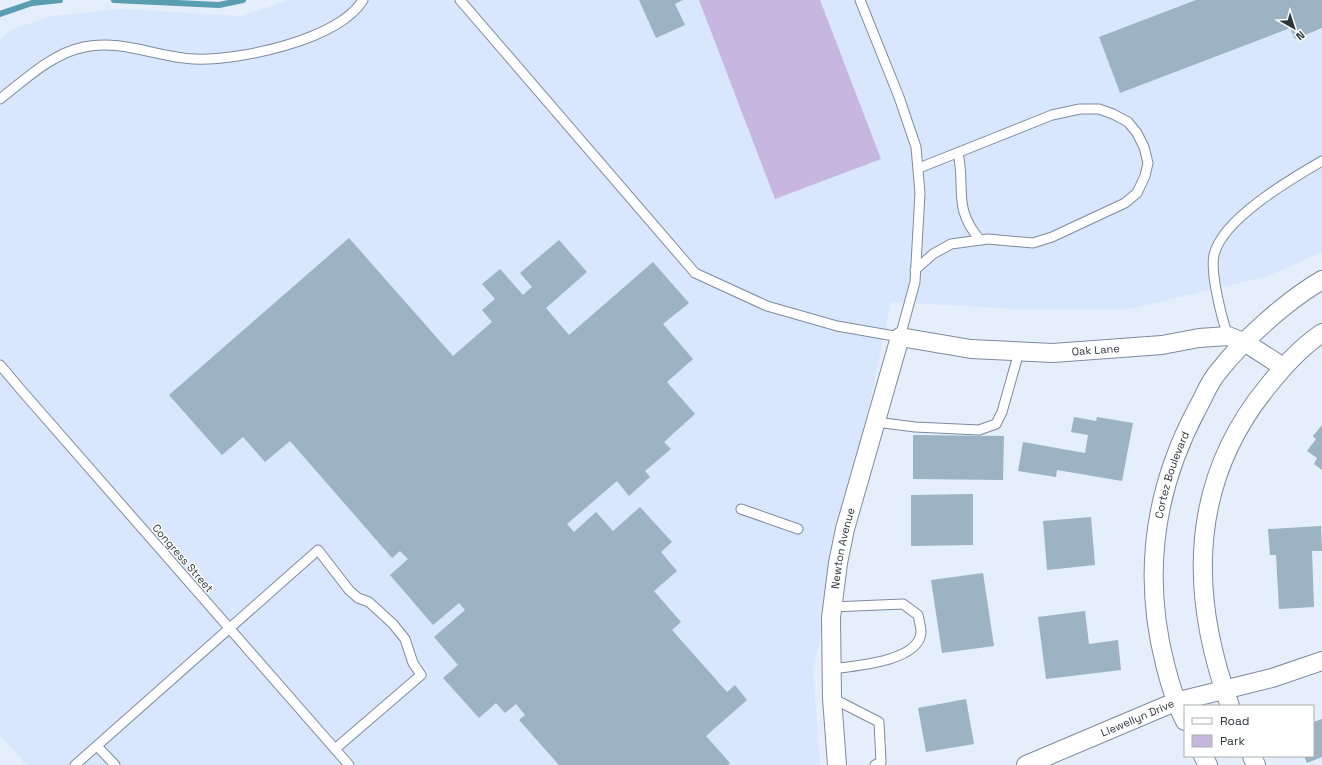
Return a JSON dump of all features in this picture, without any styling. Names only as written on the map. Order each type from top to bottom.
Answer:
[{"type":"street","name":"Cortez Boulevard","points":[[1184,719],[1175,702],[1159,641],[1153,599],[1154,541],[1163,492],[1183,436],[1217,373],[1265,323],[1308,288],[1322,280]]},
{"type":"street","points":[[1227,698],[1215,663],[1203,592],[1202,561],[1205,525],[1212,494],[1222,463],[1239,428],[1256,399],[1283,367],[1322,333]]},
{"type":"street","name":"Oak Lane","points":[[900,337],[971,349],[1053,353],[1162,345],[1199,338],[1228,336],[1246,342],[1283,367]]},
{"type":"street","name":"Newton Avenue","points":[[837,765],[831,669],[832,607],[838,563],[845,529],[900,337]]},
{"type":"street","name":"Llewellyn Drive","points":[[1026,765],[1175,702],[1227,698],[1272,678],[1322,661]]},
{"type":"lane","points":[[0,99],[59,55],[84,47],[100,45],[125,46],[150,53],[195,59],[280,48],[318,33],[342,20],[356,11],[363,0]]},
{"type":"lane","points":[[460,0],[695,273],[767,306],[836,326],[900,337],[915,282],[920,194],[919,168],[916,147],[911,130],[860,0]]},
{"type":"lane","points":[[916,270],[933,254],[951,244],[980,240],[1033,243],[1060,233],[1125,203],[1137,193],[1146,176],[1148,163],[1139,138],[1128,122],[1099,109],[1080,109],[1052,115],[919,168]]},
{"type":"lane","points":[[958,153],[961,170],[959,183],[963,212],[966,222],[980,240]]},
{"type":"lane","points":[[1228,336],[1220,310],[1215,275],[1214,256],[1220,238],[1241,217],[1282,185],[1322,161]]},
{"type":"lane","points":[[876,422],[915,427],[979,430],[996,424],[1002,412],[1019,352]]},
{"type":"lane","name":"Congress Street","points":[[0,365],[349,765]]},
{"type":"lane","points":[[741,509],[798,529]]},
{"type":"lane","points":[[75,765],[228,628],[318,550],[336,576],[349,590],[358,598],[369,602],[393,624],[405,639],[413,663],[421,675],[335,749]]},
{"type":"lane","points":[[831,669],[889,660],[915,646],[921,634],[918,614],[903,604],[832,607]]},
{"type":"lane","points":[[832,698],[879,722],[881,762],[875,765]]},
{"type":"lane","points":[[97,746],[115,765]]},
{"type":"shaded area","points":[[289,0],[1322,0],[1322,252],[1268,276],[1130,309],[1017,309],[891,302],[813,671],[820,765],[27,765],[0,735],[0,40],[13,29],[52,16],[122,9],[242,16]]},
{"type":"green space","points":[[699,0],[820,0],[881,159],[775,199]]},
{"type":"building","points":[[639,0],[683,0],[675,4],[685,25],[656,38]]},
{"type":"building","points":[[1196,0],[1322,0],[1322,28],[1295,39],[1290,28],[1120,93],[1099,37]]},
{"type":"building","points":[[349,238],[453,356],[492,322],[482,310],[495,299],[482,284],[500,269],[523,295],[532,287],[520,273],[559,240],[587,272],[546,308],[569,335],[653,262],[689,303],[663,324],[693,359],[667,382],[695,414],[664,442],[671,449],[645,471],[650,477],[629,496],[617,481],[567,524],[574,532],[596,512],[613,531],[640,507],[672,542],[661,552],[677,571],[654,591],[681,622],[672,630],[727,692],[735,685],[747,700],[706,736],[730,763],[728,765],[559,765],[519,720],[525,715],[516,704],[505,713],[496,703],[479,718],[443,678],[458,665],[434,637],[465,610],[459,603],[433,625],[390,575],[408,559],[400,551],[392,558],[290,441],[265,462],[243,437],[222,455],[169,395]]},
{"type":"building","points":[[1074,417],[1096,421],[1097,417],[1133,423],[1122,481],[1057,470],[1056,477],[1018,471],[1023,442],[1085,453],[1088,435],[1071,432]]},
{"type":"building","points":[[1322,425],[1322,470],[1314,464],[1317,458],[1307,451],[1316,439],[1313,436]]},
{"type":"building","points":[[913,435],[1004,436],[1003,480],[913,479]]},
{"type":"building","points":[[973,494],[973,545],[911,546],[911,495]]},
{"type":"building","points":[[1091,517],[1095,565],[1047,570],[1043,521]]},
{"type":"building","points":[[1321,526],[1322,551],[1312,551],[1314,607],[1279,609],[1276,555],[1270,555],[1268,529]]},
{"type":"building","points":[[983,573],[994,646],[942,653],[931,580]]},
{"type":"building","points":[[1085,611],[1089,644],[1118,640],[1121,670],[1046,679],[1038,617]]},
{"type":"building","points":[[966,699],[974,744],[926,752],[918,708]]},
{"type":"building","points":[[1322,719],[1322,757],[1307,763],[1304,757],[1314,757],[1314,722]]},
{"type":"waterway","points":[[0,14],[32,3],[60,0]]},
{"type":"waterway","points":[[114,0],[219,5],[243,0]]}]
